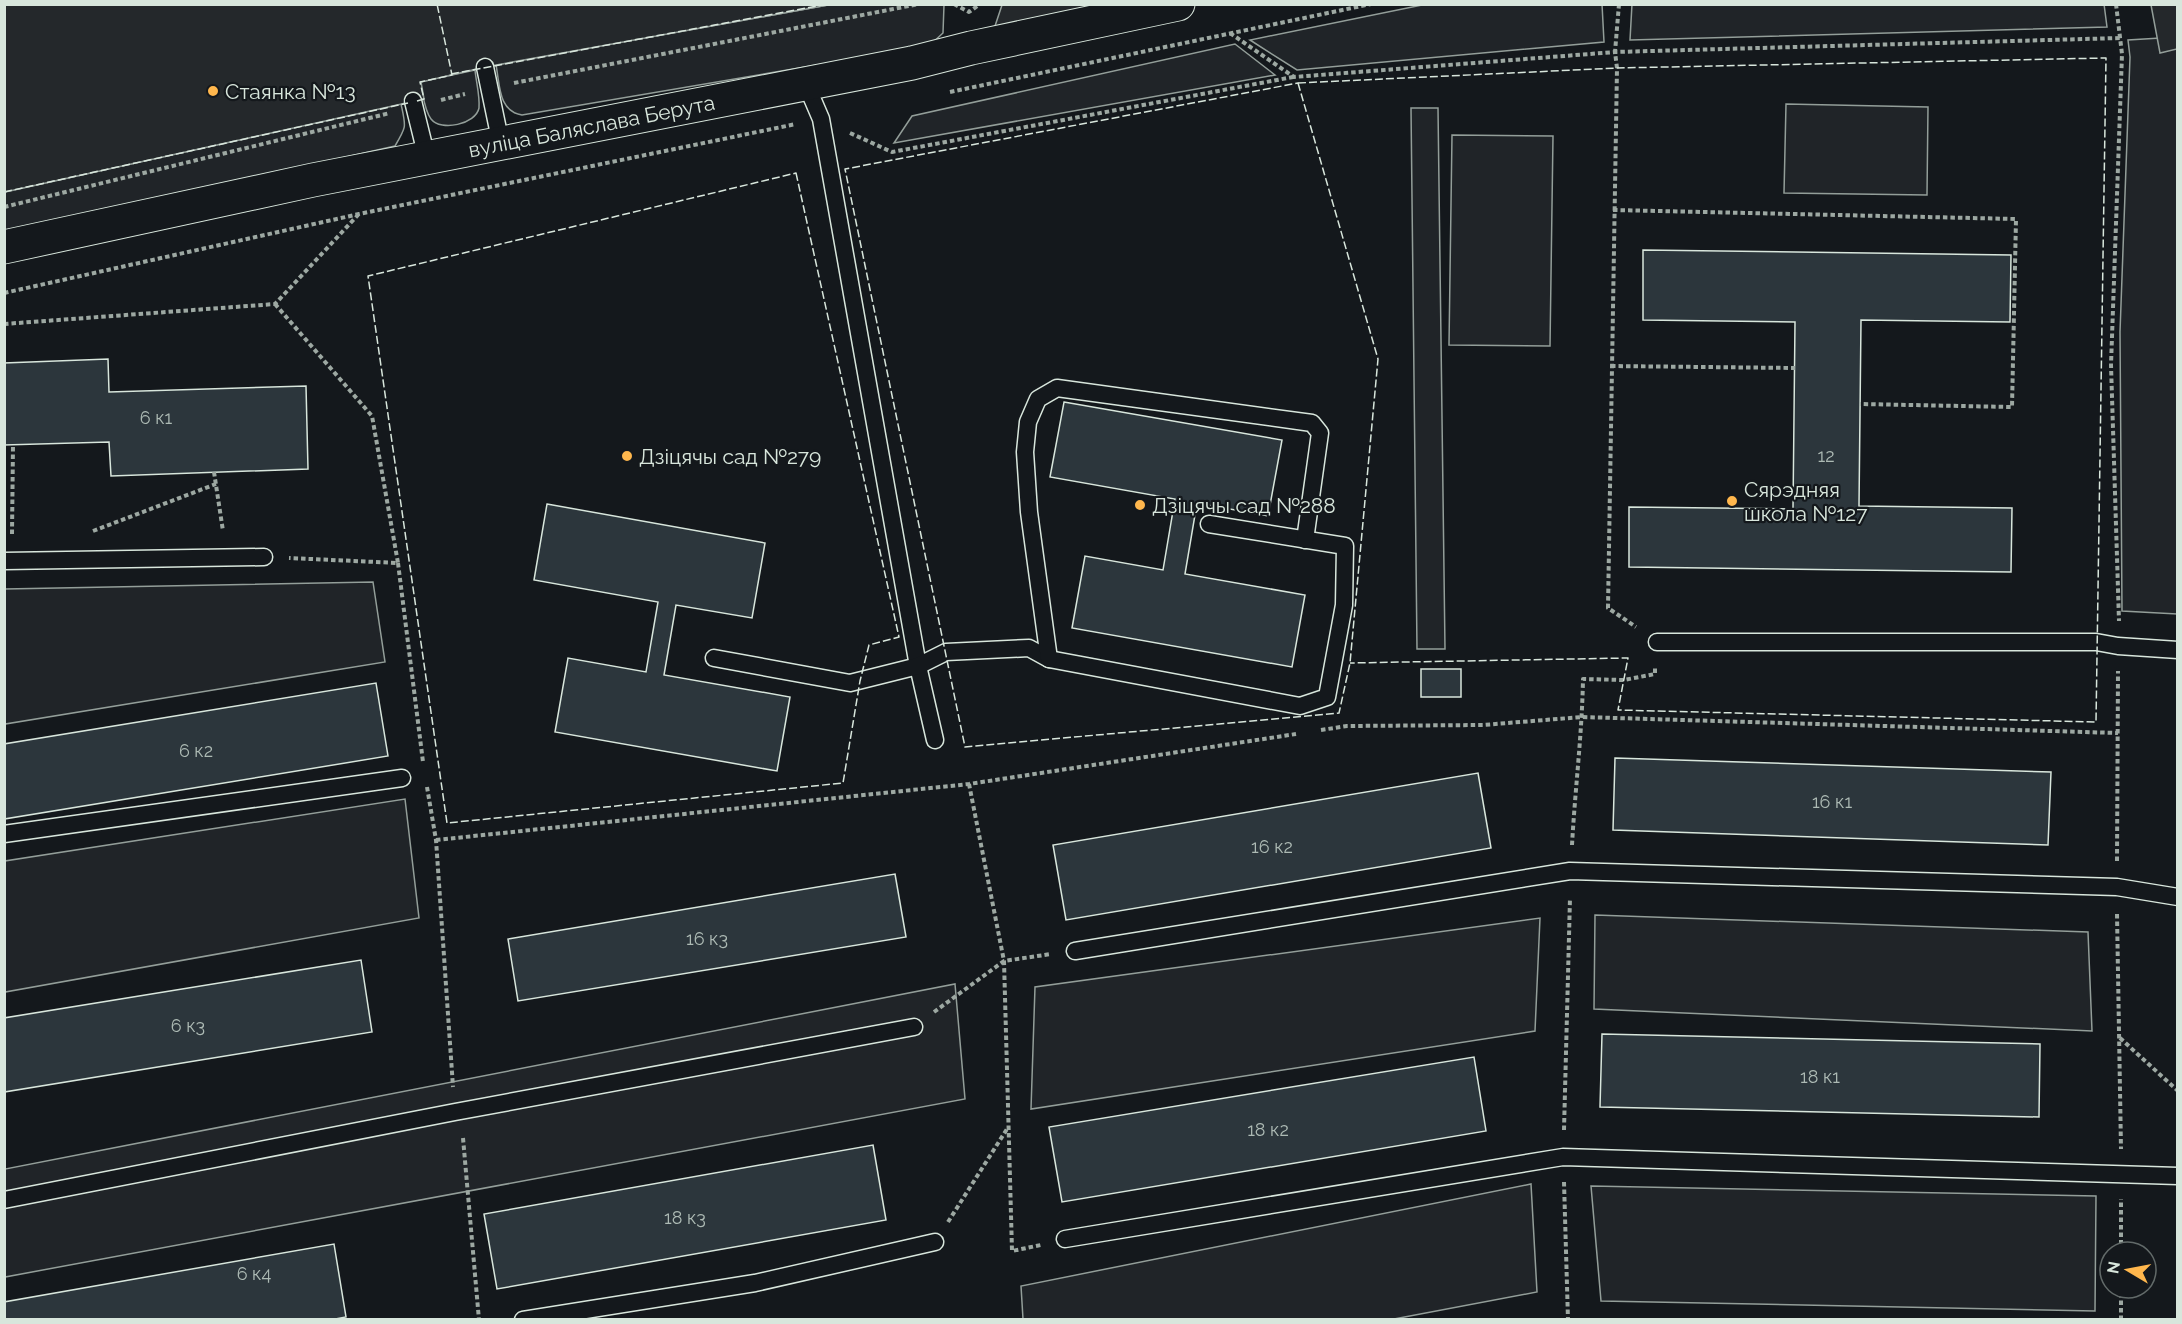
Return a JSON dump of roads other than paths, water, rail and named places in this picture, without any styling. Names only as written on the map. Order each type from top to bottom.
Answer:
[{"type":"street","name":"вуліца Баляслава Берута","points":[[4,247],[302,183],[806,84],[1178,4]]},
{"type":"lane","points":[[485,67],[501,144]]},
{"type":"lane","points":[[806,84],[821,119],[918,666],[935,740]]},
{"type":"lane","points":[[414,104],[427,158]]},
{"type":"lane","points":[[1049,658],[1029,512],[1025,452],[1028,422],[1038,399],[1057,388],[1312,423],[1320,433],[1305,540]]},
{"type":"lane","points":[[714,658],[850,683],[918,666],[946,652],[1029,648],[1049,658],[1300,706],[1327,697],[1344,605],[1346,546],[1209,525]]},
{"type":"lane","points":[[4,561],[264,557]]},
{"type":"lane","points":[[1657,642],[2096,642],[2118,646],[2178,650]]},
{"type":"lane","points":[[4,834],[402,778]]},
{"type":"lane","points":[[1075,951],[1570,872],[2117,886],[2178,897]]},
{"type":"lane","points":[[4,1200],[455,1112],[914,1027]]},
{"type":"lane","points":[[1065,1239],[1563,1157],[2178,1176]]},
{"type":"lane","points":[[523,1320],[755,1283],[935,1242]]},
{"type":"place","name":"Стаянка №13","points":[[213,91]]},
{"type":"place","name":"Дзіцячы сад №279","points":[[627,456]]},
{"type":"place","name":"Сярэдняя школа №127","points":[[1732,501]]},
{"type":"place","name":"Дзіцячы сад №288","points":[[1140,505]]}]
